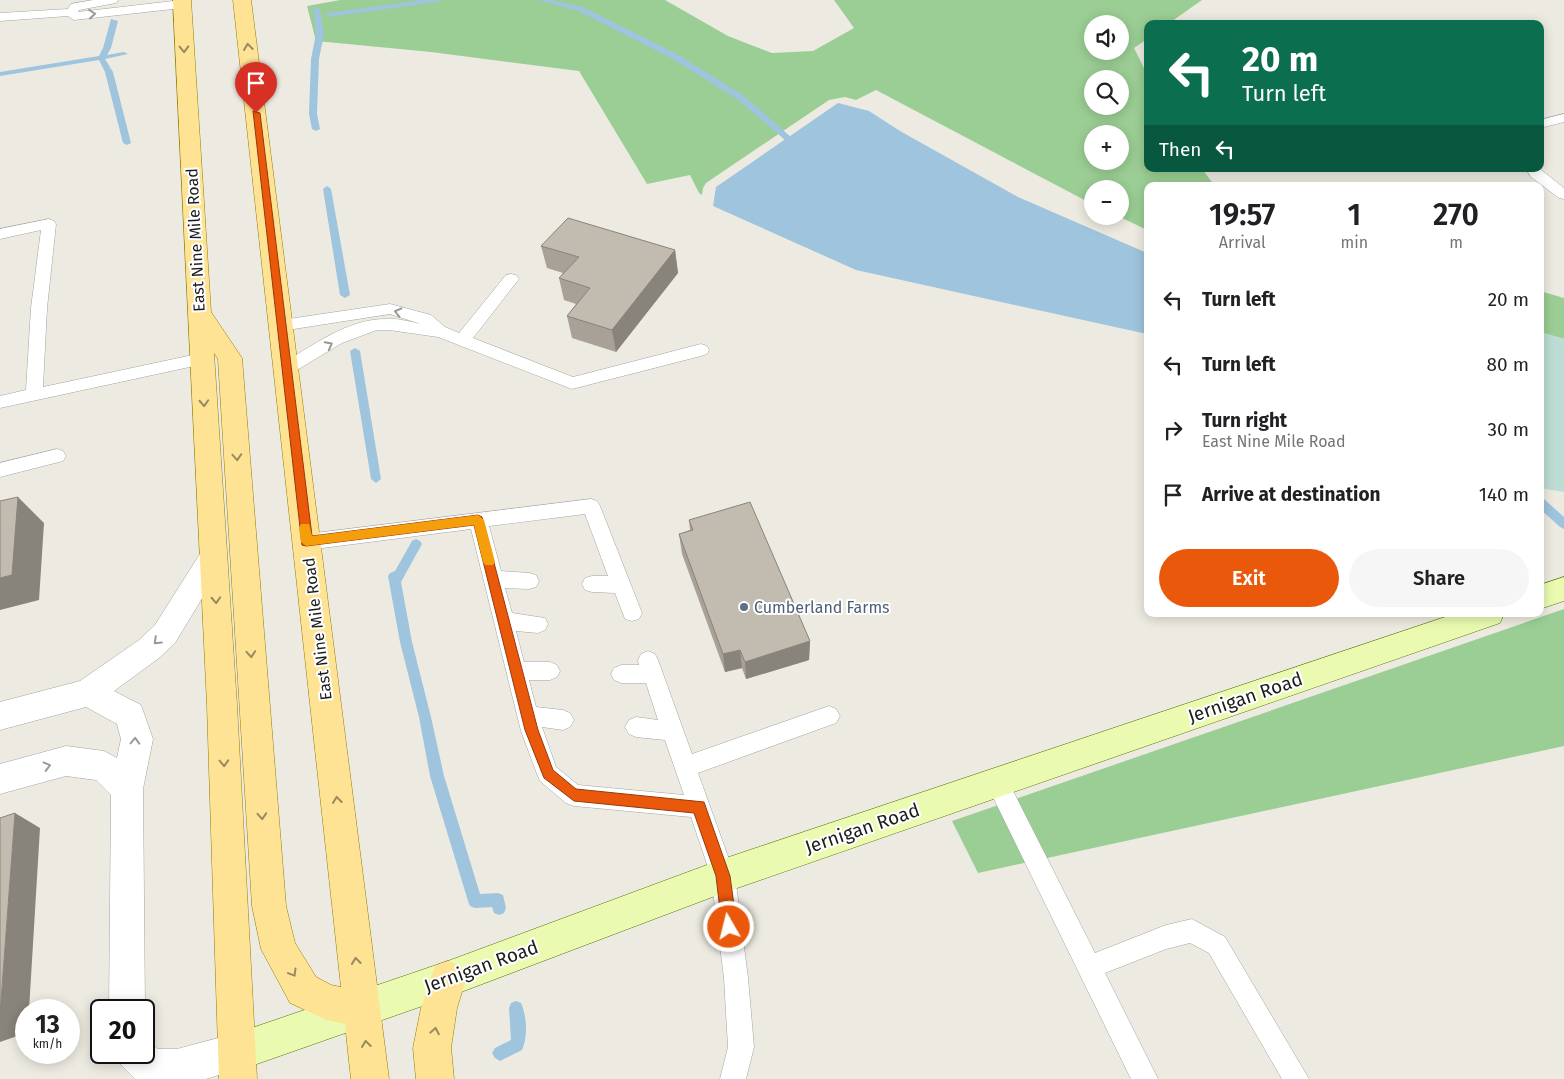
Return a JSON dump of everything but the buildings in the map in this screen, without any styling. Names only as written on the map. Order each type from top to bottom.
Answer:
[{"type":"main road","name":"East Nine Mile Road","points":[[242,0],[370,1079]]},
{"type":"main road","name":"East Nine Mile Road","points":[[182,2],[213,557],[238,1066]]},
{"type":"main road","points":[[199,312],[230,358],[269,906],[279,949],[303,990],[327,1002],[361,1009]]},
{"type":"main road","points":[[435,1079],[432,1048],[439,1008],[448,979]]},
{"type":"street","points":[[0,716],[88,693],[143,654],[165,634],[213,557]]},
{"type":"street","points":[[1544,596],[1564,589]]},
{"type":"street","name":"Jernigan Road","points":[[238,1066],[361,1009],[448,979],[723,876],[1481,617]]},
{"type":"street","points":[[88,693],[130,715],[137,738],[127,789],[127,999]]},
{"type":"street","points":[[0,779],[66,761],[104,766],[127,789]]},
{"type":"street","points":[[147,1064],[151,1068],[238,1066]]},
{"type":"lane","points":[[0,17],[112,0]]},
{"type":"lane","points":[[79,6],[74,16],[182,2]]},
{"type":"lane","points":[[1544,123],[1564,118]]},
{"type":"lane","points":[[1535,172],[1564,195]]},
{"type":"lane","points":[[0,234],[49,224],[39,308],[34,395]]},
{"type":"lane","points":[[462,340],[511,280]]},
{"type":"lane","points":[[281,325],[390,309],[425,319],[439,331],[572,383],[701,350]]},
{"type":"lane","points":[[286,369],[362,328],[388,324],[424,332],[439,331]]},
{"type":"lane","points":[[0,402],[202,359]]},
{"type":"lane","points":[[0,470],[57,456]]},
{"type":"lane","points":[[306,542],[591,506],[632,613]]},
{"type":"lane","points":[[478,520],[528,716],[548,774],[574,795],[699,807]]},
{"type":"lane","points":[[493,579],[529,581]]},
{"type":"lane","points":[[592,584],[622,585]]},
{"type":"lane","points":[[504,621],[538,624]]},
{"type":"lane","points":[[621,674],[650,667],[723,876],[736,978],[742,1047],[733,1079]]},
{"type":"lane","points":[[517,671],[550,672]]},
{"type":"lane","points":[[528,716],[562,720]]},
{"type":"lane","points":[[685,768],[829,716]]},
{"type":"lane","points":[[636,727],[672,731]]},
{"type":"lane","points":[[997,782],[1145,1079]]},
{"type":"lane","points":[[1090,966],[1166,937],[1192,931],[1217,945],[1296,1079]]},
{"type":"green space","points":[[340,0],[665,0],[728,36],[772,53],[813,51],[854,28],[834,0],[1202,0],[1174,20],[1144,20],[1144,41],[1134,48],[1144,68],[1144,172],[1204,172],[1212,182],[1144,182],[1144,229],[1129,221],[1129,180],[1084,180],[1084,200],[876,90],[856,100],[845,97],[829,100],[706,183],[702,195],[699,193],[690,175],[647,184],[579,71],[431,52],[316,41],[307,6]]},
{"type":"green space","points":[[1544,292],[1564,298],[1564,339],[1544,333]]},
{"type":"green space","points":[[1564,609],[1564,746],[978,873],[952,821],[1544,617]]},
{"type":"shaded area","points":[[838,103],[869,111],[900,131],[1018,197],[1144,252],[1144,333],[856,270],[713,206],[716,187]]},
{"type":"shaded area","points":[[1544,333],[1564,339],[1564,492],[1544,489]]},
{"type":"waterway","points":[[329,15],[437,0]]},
{"type":"waterway","points":[[542,0],[580,9],[674,56],[740,97],[788,138]]},
{"type":"waterway","points":[[316,9],[320,34],[315,59],[313,114],[316,129]]},
{"type":"waterway","points":[[101,58],[107,48],[114,21]]},
{"type":"waterway","points":[[101,58],[124,54]]},
{"type":"waterway","points":[[0,74],[101,58]]},
{"type":"waterway","points":[[101,58],[109,72],[127,143]]},
{"type":"waterway","points":[[327,189],[345,295]]},
{"type":"waterway","points":[[355,351],[376,479]]},
{"type":"waterway","points":[[1544,506],[1564,524]]},
{"type":"waterway","points":[[395,582],[416,544]]},
{"type":"waterway","points":[[394,576],[395,582]]},
{"type":"waterway","points":[[395,582],[406,642],[425,717],[437,776],[475,901],[498,900],[499,908]]},
{"type":"waterway","points":[[500,1053],[517,1045],[519,1036],[516,1008]]},
{"type":"slow traffic","points":[[305,528],[306,542],[478,520],[489,562]]},
{"type":"place","name":"Cumberland Farms","points":[[744,607]]},
{"type":"route","points":[[256,113],[306,542],[478,520],[532,730],[548,774],[574,795],[699,807],[723,876],[729,927]]}]
